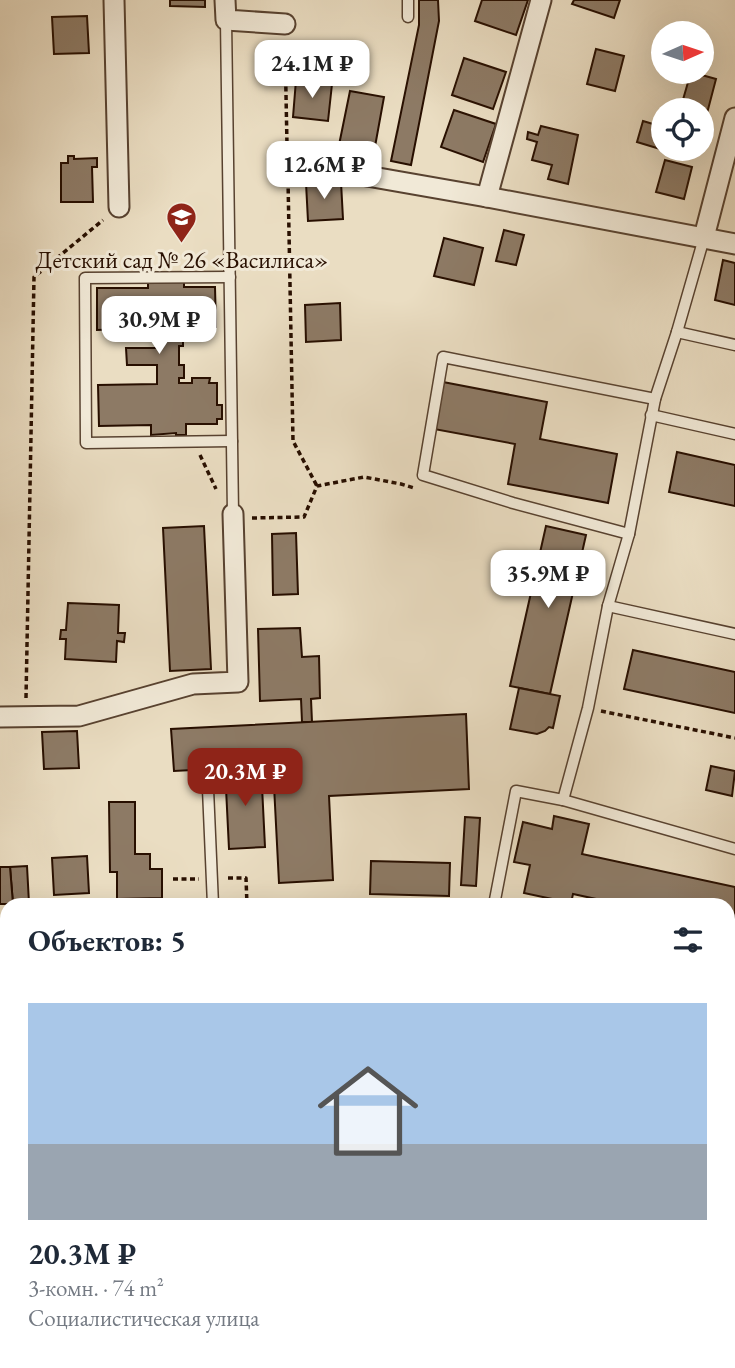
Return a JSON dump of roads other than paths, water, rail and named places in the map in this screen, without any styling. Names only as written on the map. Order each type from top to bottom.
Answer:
[{"type":"street","points":[[114,0],[119,206]]},
{"type":"street","points":[[225,0],[226,20],[285,24]]},
{"type":"street","points":[[487,197],[541,0]]},
{"type":"street","points":[[704,237],[735,118]]},
{"type":"street","points":[[287,162],[735,244]]},
{"type":"street","points":[[0,718],[79,716],[193,684],[238,682],[233,516]]},
{"type":"lane","points":[[408,0],[408,17]]},
{"type":"lane","points":[[226,20],[233,516]]},
{"type":"lane","points":[[563,800],[588,708],[608,606],[629,534],[655,399],[704,237]]},
{"type":"lane","points":[[230,277],[85,278],[86,443],[232,441]]},
{"type":"lane","points":[[677,332],[735,345]]},
{"type":"lane","points":[[629,534],[513,503],[423,475],[443,357],[655,399]]},
{"type":"lane","points":[[651,415],[735,434]]},
{"type":"lane","points":[[608,606],[735,634]]},
{"type":"lane","points":[[208,789],[213,898]]},
{"type":"lane","points":[[495,898],[516,791],[563,800],[735,849]]},
{"type":"place","name":"Детский сад № 26 «Василиса»","points":[[182,244]]}]
